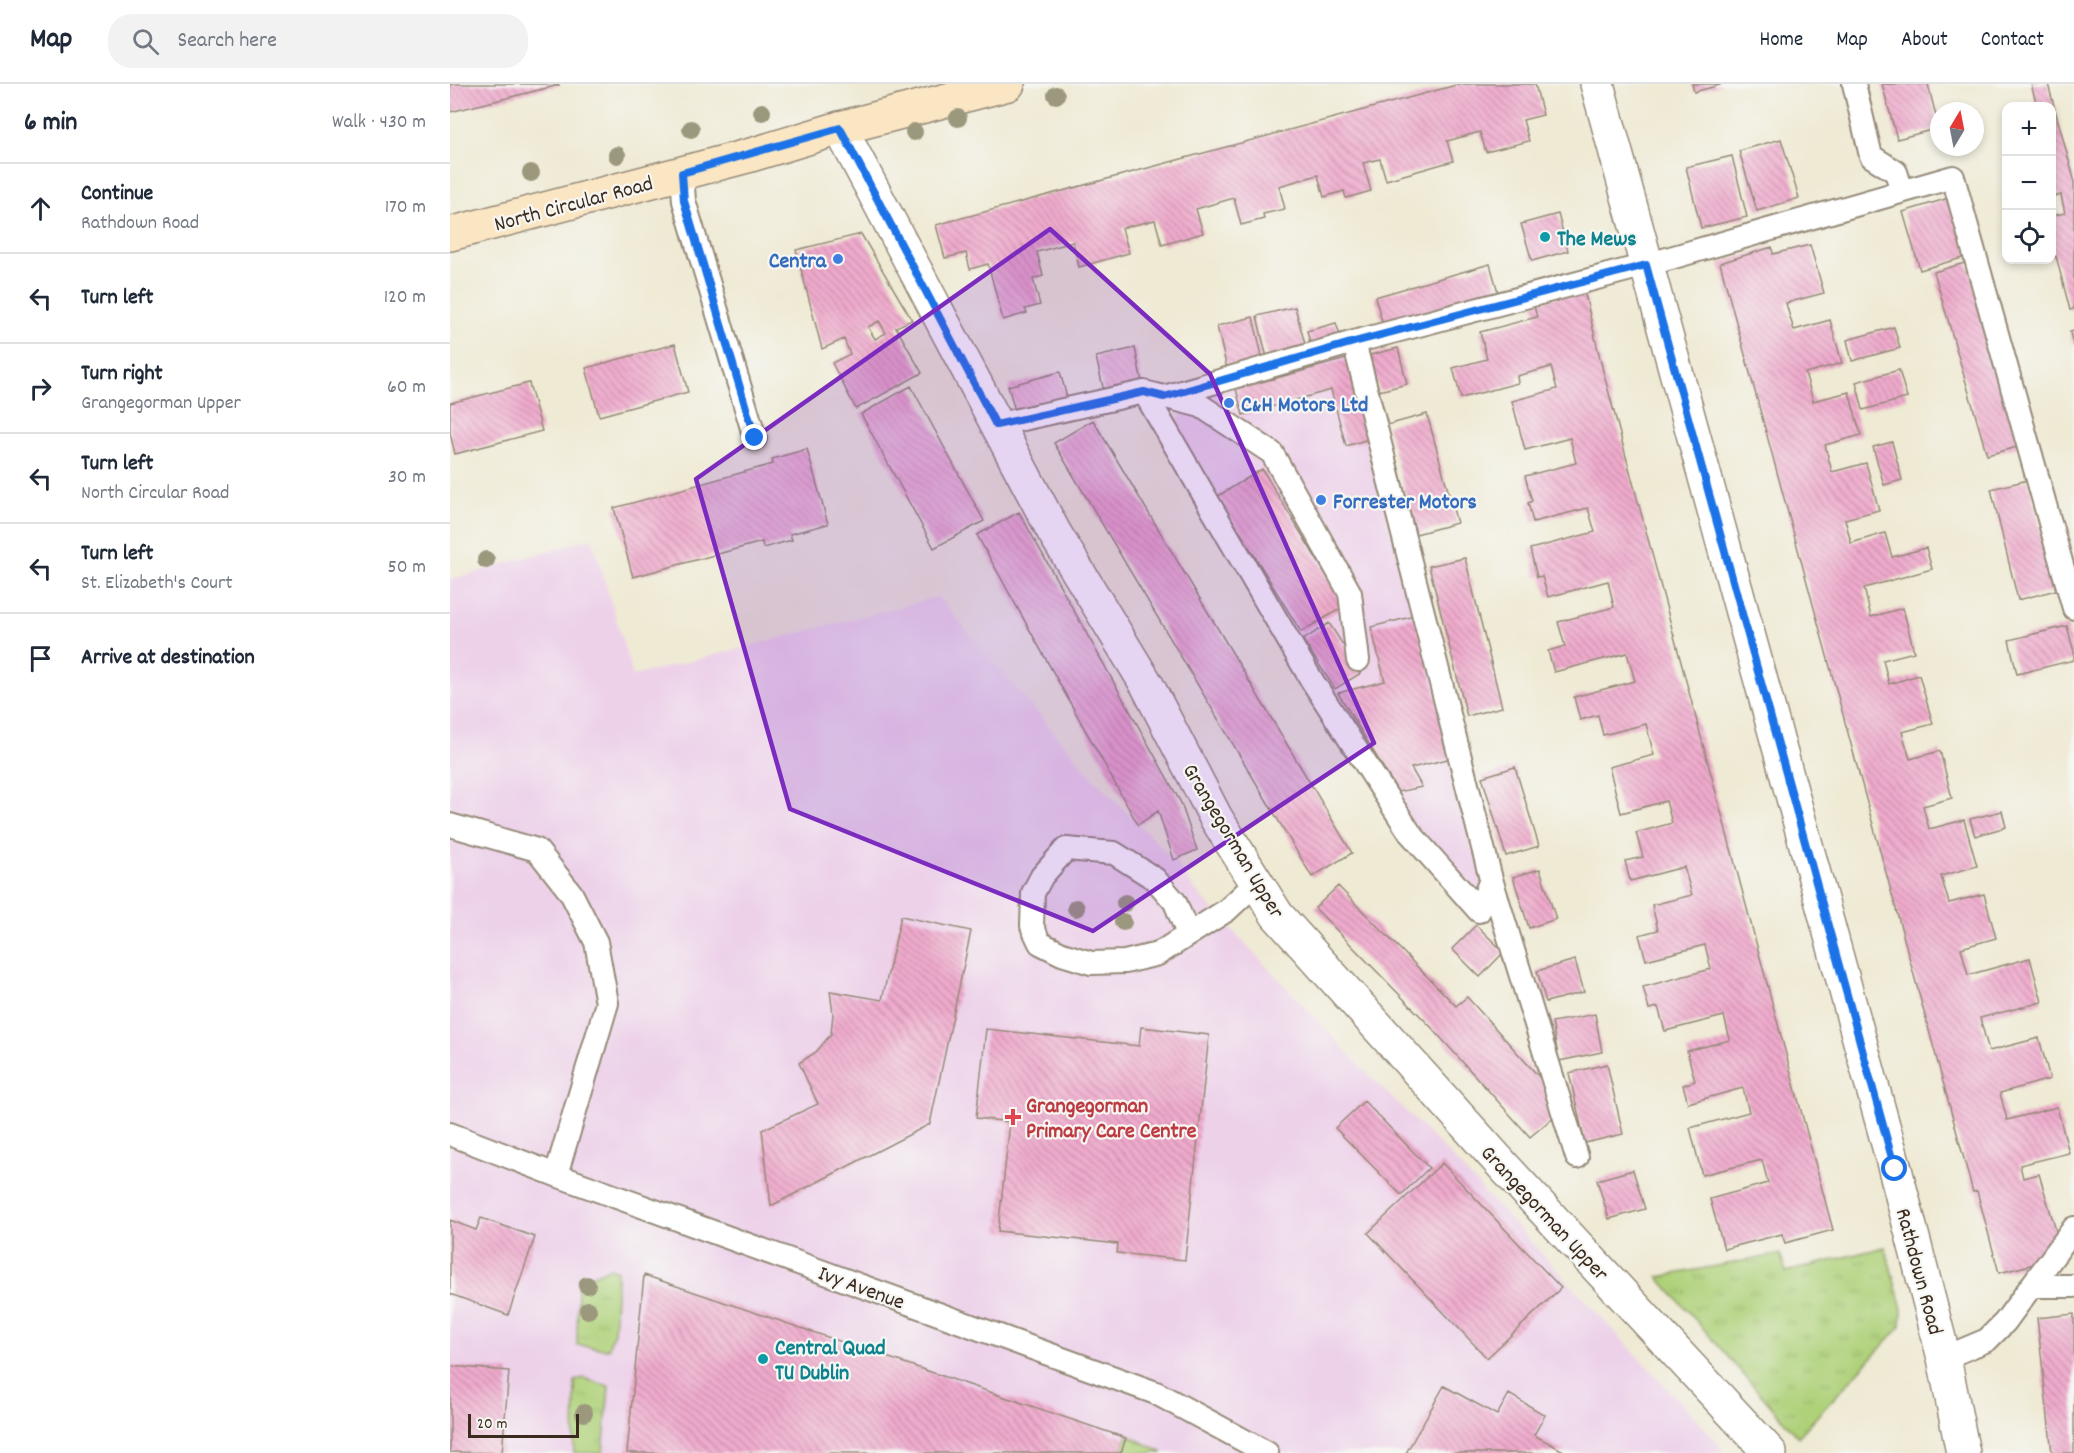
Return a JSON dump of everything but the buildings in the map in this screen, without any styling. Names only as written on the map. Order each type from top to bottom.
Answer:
[{"type":"main road","name":"North Circular Road","points":[[450,234],[1008,84]]},
{"type":"street","name":"Rathdown Road","points":[[1597,84],[1895,1169],[1944,1358],[1963,1453]]},
{"type":"street","name":"Grangegorman Upper","points":[[840,128],[1054,532],[1148,685],[1216,818],[1277,915],[1770,1453]]},
{"type":"lane","points":[[1854,84],[1871,156],[1896,172],[1902,191]]},
{"type":"lane","points":[[682,173],[684,201],[755,438]]},
{"type":"lane","points":[[996,425],[1154,394],[1646,265],[1953,177],[2074,608]]},
{"type":"lane","points":[[1354,342],[1491,879],[1577,1156]]},
{"type":"lane","points":[[1154,394],[1201,406],[1272,453],[1350,593],[1358,660]]},
{"type":"lane","points":[[1154,394],[1311,679],[1410,833],[1479,911],[1491,879]]},
{"type":"lane","points":[[450,825],[537,850],[571,893],[596,942],[607,1003],[556,1175]]},
{"type":"lane","points":[[1188,934],[1175,902],[1155,879],[1114,853],[1066,849],[1042,876],[1033,893],[1032,926],[1040,943],[1062,954],[1091,963],[1125,962],[1158,954],[1227,910],[1257,882]]},
{"type":"lane","name":"Ivy Avenue","points":[[450,1134],[556,1175],[1156,1393],[1267,1453]]},
{"type":"lane","points":[[1944,1358],[1987,1340],[2005,1322],[2033,1286],[2074,1228]]},
{"type":"lane","points":[[2050,1261],[2074,1260]]},
{"type":"lane","points":[[2033,1286],[2074,1286]]},
{"type":"highlighted area","points":[[1050,229],[1210,374],[1374,743],[1093,931],[790,809],[696,479]]},
{"type":"shaded area","points":[[1352,351],[1488,888],[1479,899],[1430,854],[1171,431],[1194,395]]},
{"type":"shaded area","points":[[592,538],[633,676],[938,597],[1095,780],[1178,864],[1195,890],[1362,1068],[1442,1147],[1716,1440],[1724,1453],[450,1453],[450,580]]},
{"type":"green space","points":[[1885,1247],[1902,1309],[1901,1326],[1798,1437],[1658,1277],[1780,1254],[1786,1272]]},
{"type":"green space","points":[[610,1268],[617,1271],[617,1278],[614,1332],[608,1349],[577,1345],[578,1281]]},
{"type":"green space","points":[[583,1378],[609,1386],[603,1453],[574,1453],[575,1381]]},
{"type":"green space","points":[[1128,1435],[1163,1453],[1121,1453]]},
{"type":"place","name":"The Mews","points":[[1545,237]]},
{"type":"place","name":"Centra","points":[[838,259]]},
{"type":"place","name":"C&H Motors Ltd","points":[[1229,403]]},
{"type":"place","name":"Forrester Motors","points":[[1321,500]]},
{"type":"place","name":"Grangegorman Primary Care Centre","points":[[1013,1117]]},
{"type":"place","name":"Central Quad TU Dublin","points":[[763,1359]]},
{"type":"route","points":[[755,438],[684,201],[682,173],[840,128],[996,425],[1144,392],[1164,397],[1354,342],[1646,265],[1895,1169]]}]
